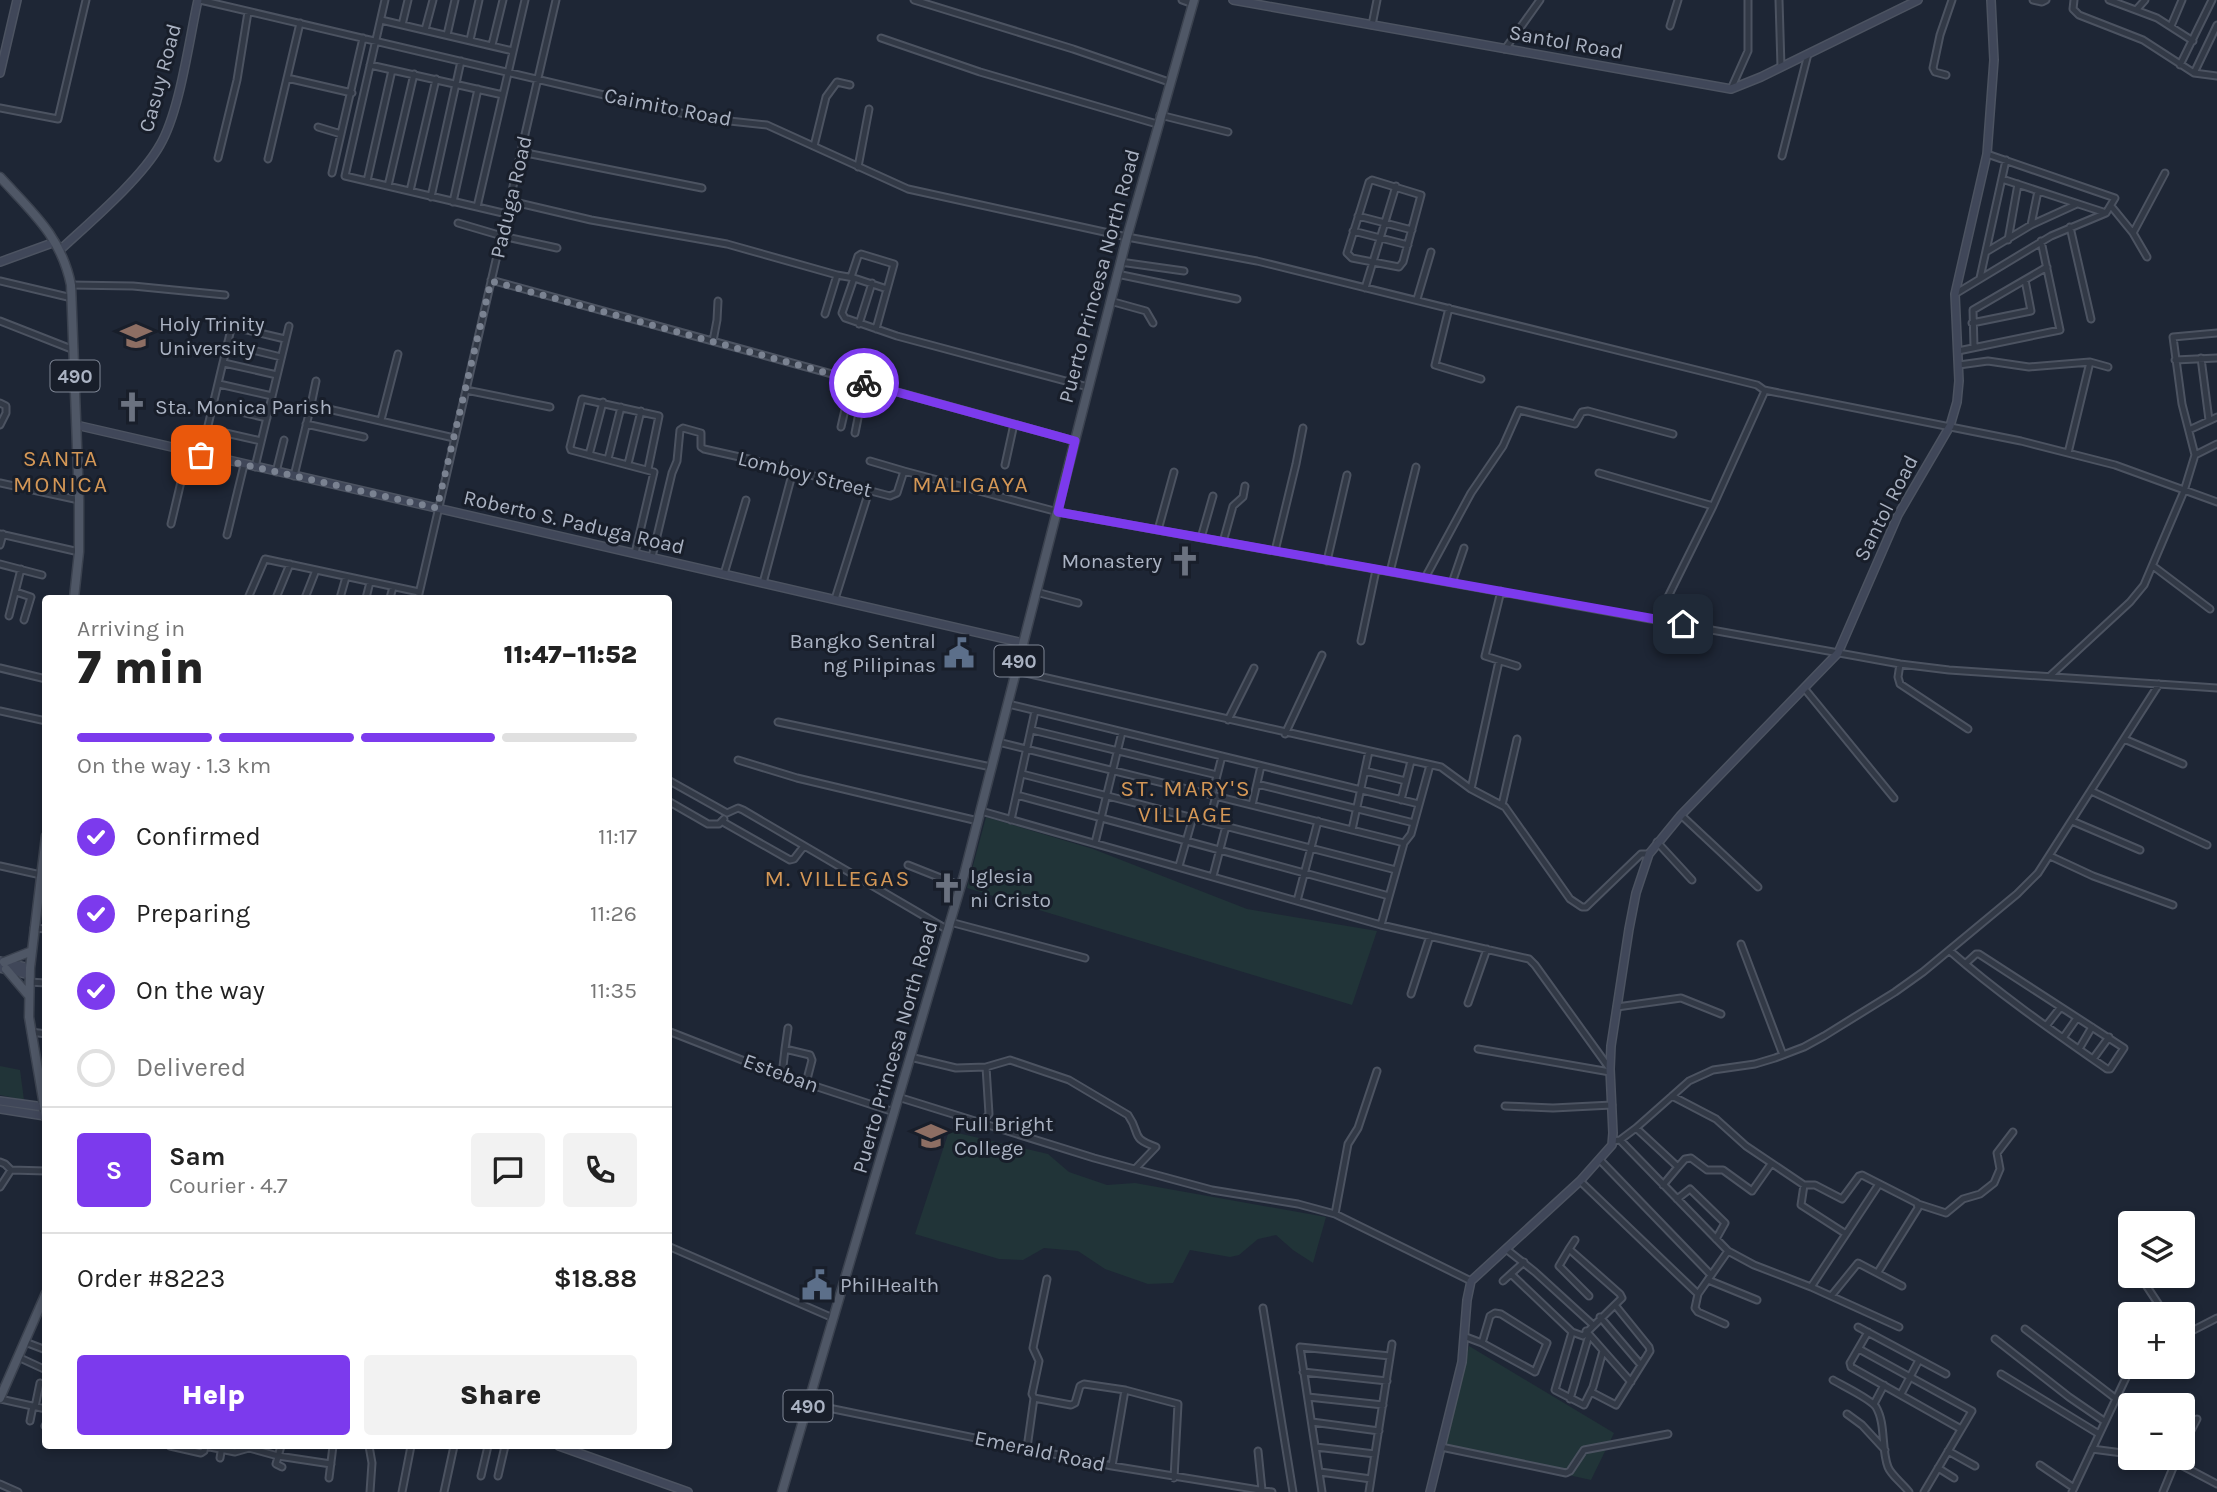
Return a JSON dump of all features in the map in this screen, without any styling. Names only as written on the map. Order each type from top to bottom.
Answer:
[{"type":"main road","name":"Puerto Princesa North Road","points":[[782,1492],[961,886],[1120,262],[1158,119],[1194,2]]},
{"type":"main road","name":"490","points":[[1,180],[39,218],[58,246],[71,285],[79,500],[79,552],[74,595]]},
{"type":"main road","points":[[42,867],[42,894],[34,928],[29,997],[30,1032],[42,1099]]},
{"type":"main road","points":[[29,997],[2,965],[32,951]]},
{"type":"main road","points":[[0,1399],[42,1302]]},
{"type":"street","points":[[0,73],[17,0]]},
{"type":"street","points":[[0,108],[58,120],[86,0]]},
{"type":"street","name":"Caimito Road","points":[[199,0],[702,118],[767,125],[908,189],[1127,237],[1257,261],[1757,385],[1764,390],[1950,426],[2068,453],[2146,475],[2217,502]]},
{"type":"street","name":"Casuy Road","points":[[58,246],[136,175],[161,145],[179,90],[199,0]]},
{"type":"street","points":[[385,0],[345,176],[507,214]]},
{"type":"street","points":[[402,25],[408,0]]},
{"type":"street","points":[[425,30],[433,0]]},
{"type":"street","points":[[447,35],[455,0]]},
{"type":"street","points":[[470,40],[479,0]]},
{"type":"street","points":[[492,45],[503,0]]},
{"type":"street","points":[[477,207],[525,0]]},
{"type":"street","name":"Paduga Road","points":[[418,595],[556,0]]},
{"type":"street","points":[[914,0],[1169,82]]},
{"type":"street","points":[[1182,0],[1194,2]]},
{"type":"street","name":"Santol Road","points":[[1233,0],[1731,89]]},
{"type":"street","points":[[1372,25],[1377,0]]},
{"type":"street","points":[[1505,49],[1539,0]]},
{"type":"street","points":[[1670,26],[1678,0]]},
{"type":"street","points":[[1731,89],[1749,44],[1748,0]]},
{"type":"street","points":[[1779,0],[1781,67]]},
{"type":"street","points":[[1731,89],[1918,0]]},
{"type":"street","points":[[1946,75],[1935,72],[1933,68],[1940,35],[1952,0]]},
{"type":"street","name":"Santol Road","points":[[1838,653],[1898,515],[1950,426],[1956,402],[1959,365],[1955,294],[1987,154],[1994,48],[1991,0]]},
{"type":"street","points":[[2033,0],[2046,0]]},
{"type":"street","points":[[2074,0],[2074,9],[2079,15],[2143,40],[2194,74],[2215,76],[2217,69]]},
{"type":"street","points":[[2111,0],[2171,26],[2193,41]]},
{"type":"street","points":[[2137,9],[2144,0]]},
{"type":"street","points":[[2171,26],[2182,0]]},
{"type":"street","points":[[2180,65],[2212,0]]},
{"type":"street","points":[[218,158],[237,80],[248,12]]},
{"type":"street","points":[[381,20],[513,51]]},
{"type":"street","points":[[268,159],[300,23]]},
{"type":"street","points":[[2194,74],[2217,25]]},
{"type":"street","points":[[332,173],[363,38]]},
{"type":"street","points":[[881,38],[980,72],[1158,119],[1228,132]]},
{"type":"street","points":[[1782,156],[1808,54]]},
{"type":"street","points":[[430,197],[461,61]]},
{"type":"street","points":[[370,65],[503,94]]},
{"type":"street","points":[[367,181],[392,70]]},
{"type":"street","points":[[388,186],[414,74]]},
{"type":"street","points":[[287,78],[352,93]]},
{"type":"street","points":[[410,191],[436,79]]},
{"type":"street","points":[[814,146],[827,95],[838,82],[850,85]]},
{"type":"street","points":[[453,202],[478,89]]},
{"type":"street","points":[[858,167],[869,109]]},
{"type":"street","points":[[318,127],[341,134]]},
{"type":"street","points":[[521,152],[702,188]]},
{"type":"street","points":[[1955,294],[2041,241],[2106,213],[2115,198],[2113,195],[1987,154]]},
{"type":"street","points":[[335,158],[347,165]]},
{"type":"street","points":[[1980,278],[2006,160]]},
{"type":"street","points":[[2133,233],[2165,173]]},
{"type":"street","points":[[2002,179],[2106,213]]},
{"type":"street","points":[[1370,180],[1421,195],[1403,262],[1399,267],[1349,256],[1347,250],[1358,216],[1370,180]]},
{"type":"street","points":[[2008,240],[2018,184]]},
{"type":"street","points":[[1365,288],[1396,187]]},
{"type":"street","points":[[2031,225],[2038,191]]},
{"type":"street","points":[[510,201],[591,220],[727,244],[837,275],[853,277],[887,289]]},
{"type":"street","points":[[1986,252],[2031,225],[2077,204]]},
{"type":"street","points":[[2111,206],[2133,233],[2147,257]]},
{"type":"street","points":[[1358,216],[1412,230]]},
{"type":"street","points":[[458,223],[557,248]]},
{"type":"street","points":[[2070,227],[2091,319]]},
{"type":"street","points":[[1353,231],[1408,245]]},
{"type":"street","points":[[1958,351],[2060,330],[2041,241]]},
{"type":"street","points":[[0,262],[58,246]]},
{"type":"street","points":[[1417,299],[1431,252]]},
{"type":"street","points":[[876,329],[894,265],[891,261],[861,254],[858,256],[842,315],[876,329],[1088,387]]},
{"type":"street","points":[[1120,262],[1184,271]]},
{"type":"street","points":[[1975,347],[1972,315],[1976,308],[2047,267]]},
{"type":"street","points":[[1117,274],[1237,299]]},
{"type":"street","points":[[825,314],[837,275]]},
{"type":"street","points":[[1972,323],[2031,311],[2025,280]]},
{"type":"street","points":[[0,281],[72,298]]},
{"type":"street","points":[[491,281],[1075,441]]},
{"type":"street","points":[[859,324],[872,283]]},
{"type":"street","points":[[71,285],[133,286],[225,295]]},
{"type":"street","points":[[713,341],[718,301]]},
{"type":"street","points":[[1110,301],[1146,311],[1153,323]]},
{"type":"street","points":[[1449,308],[1435,365],[1481,379]]},
{"type":"street","points":[[0,321],[74,350]]},
{"type":"street","points":[[255,467],[289,326]]},
{"type":"street","points":[[201,455],[231,329],[234,327],[285,339]]},
{"type":"street","points":[[2050,676],[2130,602],[2144,585],[2184,491],[2194,455],[2175,360],[2174,335],[2217,333]]},
{"type":"street","points":[[228,344],[281,357]]},
{"type":"street","points":[[381,420],[398,354]]},
{"type":"street","points":[[2201,358],[2210,420]]},
{"type":"street","points":[[2175,360],[2217,358]]},
{"type":"street","points":[[1959,365],[1988,361],[2029,367],[2090,362],[2108,367]]},
{"type":"street","points":[[2068,453],[2090,362]]},
{"type":"street","points":[[224,363],[277,375]]},
{"type":"street","points":[[841,427],[852,379]]},
{"type":"street","points":[[294,476],[316,381]]},
{"type":"street","points":[[855,432],[866,383]]},
{"type":"street","points":[[219,384],[272,396]]},
{"type":"street","points":[[466,390],[550,407]]},
{"type":"street","points":[[1657,620],[1713,506],[1764,390]]},
{"type":"street","points":[[635,553],[653,471],[570,449],[581,401],[586,398],[659,417],[648,469]]},
{"type":"street","points":[[589,455],[603,402]]},
{"type":"street","points":[[0,403],[6,406],[6,410],[0,425]]},
{"type":"street","points":[[214,405],[267,418]]},
{"type":"street","points":[[311,405],[454,438]]},
{"type":"street","points":[[608,459],[621,407]]},
{"type":"street","points":[[1425,578],[1471,492],[1503,446],[1519,410],[1575,424],[1583,412],[1588,411],[1673,434]]},
{"type":"street","points":[[628,464],[641,411]]},
{"type":"street","points":[[2189,430],[2217,417]]},
{"type":"street","points":[[306,424],[364,437]]},
{"type":"street","points":[[1005,465],[1014,424]]},
{"type":"street","name":"Roberto S. Paduga Road","points":[[76,425],[1023,643]]},
{"type":"street","points":[[1275,551],[1303,428]]},
{"type":"street","points":[[208,429],[261,441]]},
{"type":"street","name":"Lomboy Street","points":[[652,557],[677,461],[681,429],[701,433],[701,447],[704,449],[890,496],[895,495],[904,471],[1058,512],[1838,653]]},
{"type":"street","points":[[276,472],[284,440]]},
{"type":"street","points":[[2194,455],[2217,444]]},
{"type":"street","points":[[171,524],[188,452]]},
{"type":"street","points":[[870,461],[904,471]]},
{"type":"street","points":[[227,535],[244,465]]},
{"type":"street","points":[[1390,572],[1416,467]]},
{"type":"street","points":[[763,583],[793,471]]},
{"type":"street","points":[[1158,530],[1174,472]]},
{"type":"street","points":[[1599,473],[1713,506]]},
{"type":"street","points":[[1327,561],[1347,475]]},
{"type":"street","points":[[0,483],[79,500]]},
{"type":"street","points":[[1223,542],[1233,506],[1243,497],[1245,486]]},
{"type":"street","points":[[835,599],[870,491]]},
{"type":"street","points":[[1201,538],[1213,496]]},
{"type":"street","points":[[724,574],[746,500]]},
{"type":"street","points":[[0,545],[1,534],[79,552]]},
{"type":"street","points":[[1452,583],[1464,548]]},
{"type":"street","points":[[249,595],[264,559],[418,595]]},
{"type":"street","points":[[0,564],[42,575]]},
{"type":"street","points":[[277,595],[290,564]]},
{"type":"street","points":[[2153,566],[2210,609]]},
{"type":"street","points":[[9,616],[21,569]]},
{"type":"street","points":[[1360,641],[1376,569]]},
{"type":"street","points":[[306,595],[316,570]]},
{"type":"street","points":[[341,595],[346,577]]},
{"type":"street","points":[[367,595],[370,582]]},
{"type":"street","points":[[391,595],[393,587]]},
{"type":"street","points":[[1501,591],[1485,654],[1486,657],[1517,666]]},
{"type":"street","points":[[16,592],[31,597],[24,620]]},
{"type":"street","points":[[1036,592],[1079,603]]},
{"type":"street","points":[[1899,1327],[1811,1287],[1754,1265],[1728,1251],[1616,1140],[1610,1071],[1616,1007],[1636,893],[1649,854],[1681,815],[1838,653],[1949,670],[2217,688]]},
{"type":"street","points":[[1285,734],[1322,655]]},
{"type":"street","points":[[1471,789],[1499,661]]},
{"type":"street","points":[[1900,664],[1900,684],[1968,729]]},
{"type":"street","points":[[0,668],[42,678]]},
{"type":"street","points":[[1227,720],[1254,668]]},
{"type":"street","points":[[1016,671],[1444,769],[1471,789],[1502,805],[1511,814],[1570,899],[1578,906],[1586,907],[1640,854],[1649,854]]},
{"type":"street","points":[[1430,1492],[1462,1362],[1471,1281],[1580,1181],[1616,1140],[1636,1128],[1699,1075],[1713,1070],[1755,1064],[1804,1047],[1895,992],[1950,951],[2031,881],[2050,856],[2159,684]]},
{"type":"street","points":[[1804,688],[1894,798]]},
{"type":"street","points":[[1008,704],[1419,804]]},
{"type":"street","points":[[0,711],[42,720]]},
{"type":"street","points":[[1011,820],[1035,711]]},
{"type":"street","points":[[778,722],[991,767]]},
{"type":"street","points":[[1032,730],[1217,775]]},
{"type":"street","points":[[1095,843],[1122,732]]},
{"type":"street","points":[[1502,805],[1517,739]]},
{"type":"street","points":[[2124,739],[2183,764]]},
{"type":"street","points":[[998,742],[1404,842]]},
{"type":"street","points":[[1352,830],[1370,751]]},
{"type":"street","points":[[1209,822],[1222,756]]},
{"type":"street","points":[[738,760],[797,778],[978,821]]},
{"type":"street","points":[[1401,800],[1411,761]]},
{"type":"street","points":[[1381,925],[1404,842],[1411,834],[1430,765]]},
{"type":"street","points":[[1252,805],[1261,766]]},
{"type":"street","points":[[1365,771],[1406,781]]},
{"type":"street","points":[[1022,774],[1396,870]]},
{"type":"street","points":[[672,782],[727,813],[741,809],[949,926],[1085,958]]},
{"type":"street","points":[[1257,784],[1414,823]]},
{"type":"street","points":[[2091,791],[2207,845]]},
{"type":"street","points":[[1017,795],[1389,896]]},
{"type":"street","points":[[672,803],[708,824],[723,822],[727,813]]},
{"type":"street","points":[[981,811],[1381,925],[1529,959],[1610,1071]]},
{"type":"street","points":[[1681,815],[1758,887]]},
{"type":"street","points":[[1179,866],[1193,817]]},
{"type":"street","points":[[1297,901],[1318,821]]},
{"type":"street","points":[[2072,821],[2140,850]]},
{"type":"street","points":[[723,822],[790,860],[794,859],[804,846]]},
{"type":"street","points":[[1213,876],[1226,826]]},
{"type":"street","points":[[1657,842],[1692,880]]},
{"type":"street","points":[[2050,856],[2094,876],[2173,905]]},
{"type":"street","points":[[908,865],[961,886]]},
{"type":"street","points":[[0,866],[41,875]]},
{"type":"street","points":[[34,928],[42,929]]},
{"type":"street","points":[[1411,994],[1430,936]]},
{"type":"street","points":[[1741,944],[1783,1055]]},
{"type":"street","points":[[1468,1003],[1487,948]]},
{"type":"street","points":[[1950,951],[1965,964],[2046,1026],[2110,1069],[2125,1047],[1979,954],[1973,955],[1965,964]]},
{"type":"street","points":[[2,965],[42,981]]},
{"type":"street","points":[[1616,1007],[1681,999],[1721,1014]]},
{"type":"street","points":[[2046,1026],[2060,1008]]},
{"type":"street","points":[[2063,1038],[2077,1018]]},
{"type":"street","points":[[2079,1049],[2092,1027]]},
{"type":"street","points":[[782,1075],[788,1028]]},
{"type":"street","points":[[30,1032],[42,1034]]},
{"type":"street","name":"Esteban","points":[[672,1033],[782,1075],[894,1112]]},
{"type":"street","points":[[2093,1059],[2109,1037]]},
{"type":"street","points":[[785,1049],[811,1056],[806,1083]]},
{"type":"street","points":[[1478,1049],[1610,1071]]},
{"type":"street","points":[[910,1057],[950,1068],[986,1067],[1008,1059],[1055,1073],[1125,1113],[1134,1123],[1137,1138],[1156,1147],[1135,1169]]},
{"type":"street","points":[[35,1064],[42,1065]]},
{"type":"street","points":[[977,1122],[989,1114],[986,1067]]},
{"type":"street","points":[[1335,1214],[1346,1151],[1359,1128],[1377,1071]]},
{"type":"street","points":[[1672,1096],[1716,1119],[1746,1146],[1804,1185],[1815,1185],[1842,1199],[1860,1175],[1918,1203],[1946,1213],[1963,1199],[1988,1189],[1999,1176],[1997,1153],[2013,1132]]},
{"type":"street","points":[[898,1097],[1212,1190],[1272,1199],[1335,1214],[1471,1281]]},
{"type":"street","points":[[0,1101],[42,1113]]},
{"type":"street","points":[[1505,1106],[1553,1108],[1612,1105]]},
{"type":"street","points":[[0,1109],[42,1114]]},
{"type":"street","points":[[1636,1128],[1678,1167]]},
{"type":"street","points":[[1663,1185],[1685,1160],[1691,1158],[1707,1170],[1724,1171],[1752,1191],[1771,1164]]},
{"type":"street","points":[[1600,1160],[1709,1277],[1757,1300]]},
{"type":"street","points":[[0,1163],[11,1170],[42,1171]]},
{"type":"street","points":[[0,1187],[11,1170]]},
{"type":"street","points":[[1580,1181],[1698,1294]]},
{"type":"street","points":[[1811,1287],[1879,1184]]},
{"type":"street","points":[[1804,1185],[1801,1205],[1846,1234]]},
{"type":"street","points":[[1677,1199],[1689,1188],[1725,1223],[1716,1239]]},
{"type":"street","points":[[1878,1272],[1918,1208],[1918,1203]]},
{"type":"street","points":[[1575,1240],[1559,1266],[1589,1296]]},
{"type":"street","points":[[672,1248],[832,1318]]},
{"type":"street","points":[[1506,1248],[1592,1324]]},
{"type":"street","points":[[1569,1249],[1622,1298],[1592,1324],[1587,1333],[1570,1399]]},
{"type":"street","points":[[1725,1324],[1696,1310],[1698,1294],[1728,1251]]},
{"type":"street","points":[[1503,1281],[1524,1262]]},
{"type":"street","points":[[1832,1296],[1858,1263],[1902,1286]]},
{"type":"street","points":[[1511,1274],[1572,1332],[1582,1336],[1587,1333]]},
{"type":"street","points":[[1027,1448],[1034,1398],[1032,1394],[1039,1361],[1033,1348],[1047,1279]]},
{"type":"street","points":[[1591,1392],[1616,1405],[1642,1365],[1649,1347],[1615,1305]]},
{"type":"street","points":[[1263,1308],[1293,1492]]},
{"type":"street","points":[[1466,1337],[1535,1372],[1547,1343],[1501,1314],[1495,1313],[1490,1316],[1482,1343]]},
{"type":"street","points":[[1600,1317],[1642,1365]]},
{"type":"street","points":[[2195,1329],[2217,1318]]},
{"type":"street","points":[[1858,1327],[1946,1374]]},
{"type":"street","points":[[2025,1329],[2115,1398]]},
{"type":"street","points":[[1572,1332],[1554,1388],[1570,1399],[1584,1405],[1591,1392],[1603,1351]]},
{"type":"street","points":[[1868,1332],[1850,1366],[1961,1429]]},
{"type":"street","points":[[1587,1333],[1631,1382]]},
{"type":"street","points":[[1995,1339],[2104,1421]]},
{"type":"street","points":[[25,1342],[42,1348]]},
{"type":"street","points":[[1369,1492],[1392,1344]]},
{"type":"street","points":[[1322,1492],[1301,1346],[1390,1356]]},
{"type":"street","points":[[1859,1349],[1971,1410],[1969,1420],[1961,1429],[1926,1490],[1936,1492]]},
{"type":"street","points":[[18,1357],[42,1368]]},
{"type":"street","points":[[1901,1394],[1919,1360]]},
{"type":"street","points":[[1303,1372],[1387,1381]]},
{"type":"street","points":[[2001,1374],[2099,1434]]},
{"type":"street","points":[[2040,1465],[2073,1490],[2125,1379]]},
{"type":"street","points":[[1833,1380],[1874,1404]]},
{"type":"street","points":[[30,1422],[40,1382]]},
{"type":"street","points":[[1034,1398],[1074,1404],[1080,1386],[1084,1384],[1125,1390],[1178,1404],[1174,1478]]},
{"type":"street","points":[[1884,1385],[1874,1404],[1890,1471],[1909,1492]]},
{"type":"street","points":[[1112,1466],[1125,1390]]},
{"type":"street","points":[[1308,1397],[1383,1405]]},
{"type":"street","points":[[0,1399],[42,1408]]},
{"type":"street","name":"Emerald Road","points":[[809,1404],[1174,1478],[1272,1492]]},
{"type":"street","points":[[1847,1413],[1886,1451]]},
{"type":"street","points":[[2195,1423],[2197,1419]]},
{"type":"street","points":[[1312,1423],[1379,1431]]},
{"type":"street","points":[[1441,1447],[1566,1473],[1586,1449],[1668,1434]]},
{"type":"street","points":[[1316,1447],[1375,1454]]},
{"type":"street","points":[[189,1449],[201,1453],[204,1449]]},
{"type":"street","points":[[220,1458],[222,1449]]},
{"type":"street","points":[[255,1449],[278,1456],[331,1464]]},
{"type":"street","points":[[280,1449],[276,1465],[282,1467]]},
{"type":"street","points":[[329,1478],[333,1449]]},
{"type":"street","points":[[370,1449],[372,1463],[370,1492]]},
{"type":"street","points":[[402,1492],[410,1449]]},
{"type":"street","points":[[444,1492],[453,1449]]},
{"type":"street","points":[[481,1476],[487,1449]]},
{"type":"street","points":[[498,1476],[504,1449]]},
{"type":"street","points":[[573,1449],[688,1492]]},
{"type":"street","points":[[2092,1449],[2118,1452]]},
{"type":"street","points":[[1258,1451],[1262,1490]]},
{"type":"street","points":[[1948,1451],[1975,1466]]},
{"type":"street","points":[[1938,1468],[1954,1478]]},
{"type":"street","points":[[2163,1492],[2172,1470]]},
{"type":"street","points":[[2193,1470],[2217,1484]]},
{"type":"street","points":[[1320,1472],[1371,1479]]},
{"type":"street","points":[[0,1484],[18,1492]]},
{"type":"green space","points":[[986,817],[1093,849],[1247,909],[1377,931],[1352,1005],[967,888]]},
{"type":"green space","points":[[0,1066],[20,1070],[24,1100],[0,1095]]},
{"type":"green space","points":[[949,1131],[1048,1154],[1069,1172],[1107,1185],[1135,1183],[1326,1217],[1313,1263],[1276,1235],[1258,1239],[1239,1255],[1230,1257],[1190,1250],[1173,1283],[1148,1284],[1105,1269],[1078,1251],[1044,1248],[1023,1260],[999,1259],[915,1234]]},
{"type":"green space","points":[[1469,1346],[1614,1433],[1591,1480],[1445,1448]]},
{"type":"way so far","points":[[201,455],[437,508],[491,281],[620,314],[864,383]]},
{"type":"place","name":"Holy Trinity University","points":[[136,336]]},
{"type":"place","name":"Sta. Monica Parish","points":[[132,407]]},
{"type":"place","name":"Monastery","points":[[1185,561]]},
{"type":"place","name":"Bangko Sentral ng Pilipinas","points":[[959,653]]},
{"type":"place","name":"Iglesia ni Cristo","points":[[947,888]]},
{"type":"place","name":"Full Bright College","points":[[931,1136]]},
{"type":"place","name":"PhilHealth","points":[[817,1285]]},
{"type":"district","name":"SANTA MONICA","points":[[61,471]]},
{"type":"district","name":"MALIGAYA","points":[[971,484]]},
{"type":"district","name":"ST. MARY'S VILLAGE","points":[[1186,801]]},
{"type":"district","name":"M. VILLEGAS","points":[[838,878]]},
{"type":"route","points":[[864,383],[1075,441],[1058,512],[1683,624]]}]
